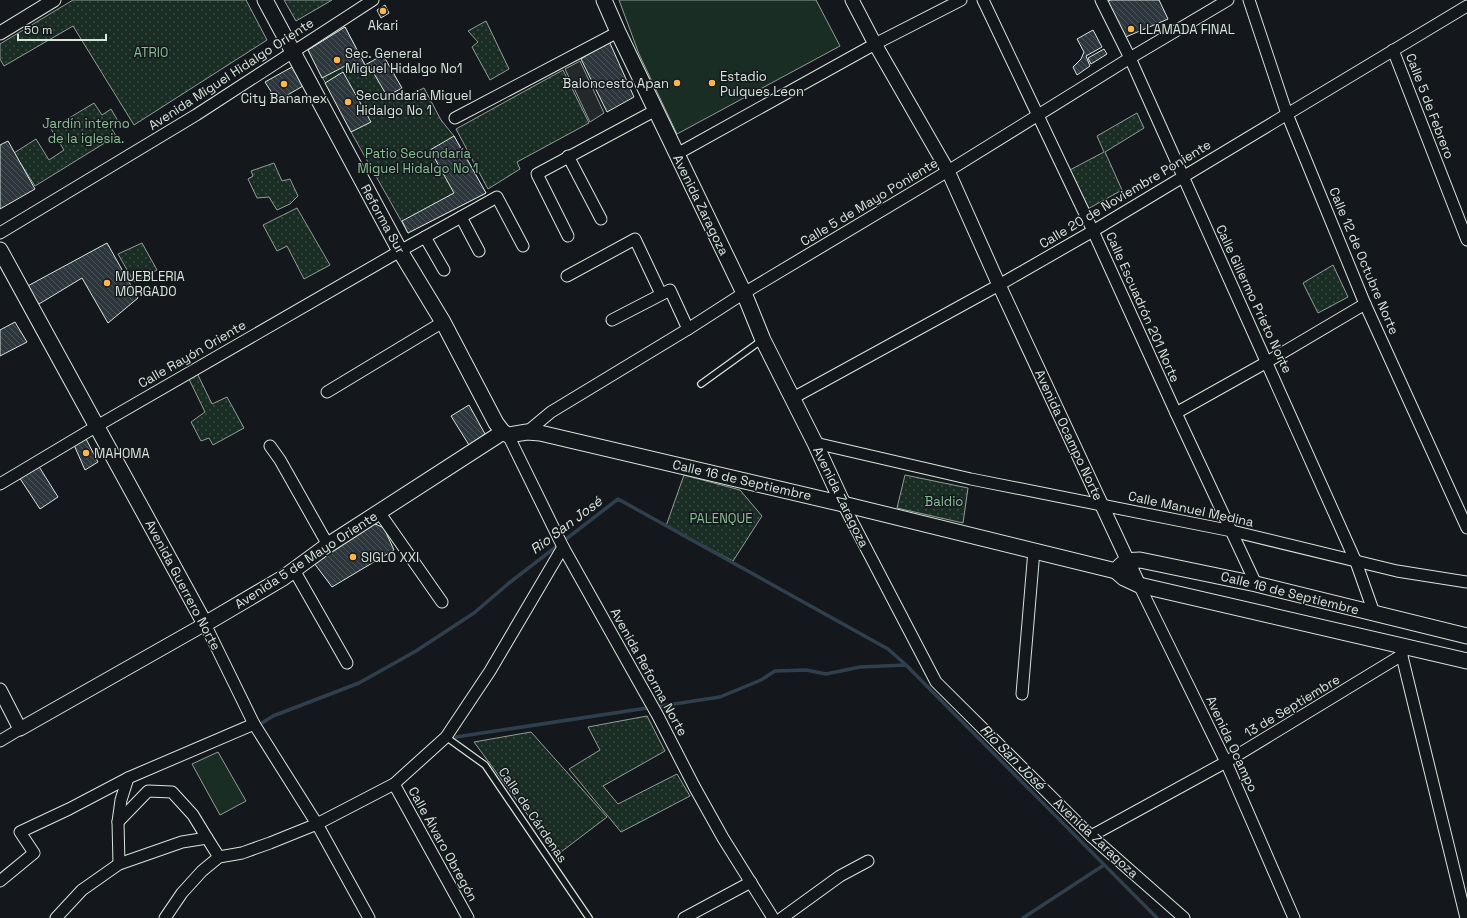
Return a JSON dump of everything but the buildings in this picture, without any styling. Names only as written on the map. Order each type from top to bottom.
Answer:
[{"type":"main road","name":"Reforma Sur","points":[[264,0],[400,250],[443,322],[496,423],[505,433]]},
{"type":"main road","name":"Avenida Zaragoza","points":[[604,0],[676,154],[744,293],[762,340],[793,398],[844,504]]},
{"type":"main road","name":"Avenida Guerrero Norte","points":[[0,250],[205,624]]},
{"type":"main road","name":"Calle 16 de Septiembre","points":[[505,433],[540,433],[844,504],[1116,571],[1124,578],[1139,585],[1401,650],[1467,662]]},
{"type":"main road","name":"Avenida 5 de Mayo Oriente","points":[[205,624],[294,570],[379,512],[505,433]]},
{"type":"main road","name":"Calle 16 de Septiembre","points":[[1128,560],[1140,560],[1256,584],[1467,636]]},
{"type":"main road","points":[[1116,571],[1121,564],[1128,560]]},
{"type":"street","points":[[0,33],[54,0]]},
{"type":"street","name":"Avenida Miguel Hidalgo Oriente","points":[[0,233],[196,115],[373,0]]},
{"type":"street","points":[[852,0],[875,44],[948,171],[998,285]]},
{"type":"street","points":[[676,154],[875,44],[961,0]]},
{"type":"street","name":"Calle Escuadrón 201 Norte","points":[[983,0],[1093,231],[1256,584]]},
{"type":"street","name":"Calle Gillermo Prieto Norte","points":[[1101,0],[1130,58],[1267,362],[1356,562],[1374,613]]},
{"type":"street","name":"Calle 5 de Mayo Poniente","points":[[527,432],[551,412],[688,329],[744,293],[948,171],[1130,58],[1228,0]]},
{"type":"street","name":"Calle 12 de Octubre Norte","points":[[1249,0],[1288,114],[1365,304],[1467,528]]},
{"type":"street","name":"Calle 20 de Noviembre Poniente","points":[[793,398],[1093,231],[1467,6]]},
{"type":"street","points":[[454,118],[618,32]]},
{"type":"street","name":"Calle 5 de Febrero","points":[[1393,50],[1467,240]]},
{"type":"street","points":[[568,236],[536,174],[656,110]]},
{"type":"street","points":[[568,156],[601,220]]},
{"type":"street","name":"Calle Rayón Oriente","points":[[0,484],[400,250],[497,197],[523,246]]},
{"type":"street","points":[[461,217],[479,251]]},
{"type":"street","points":[[425,237],[444,270]]},
{"type":"street","points":[[567,276],[635,239],[661,294]]},
{"type":"street","name":"Avenida Ocampo Norte","points":[[998,285],[1139,585]]},
{"type":"street","points":[[612,320],[670,290],[688,329]]},
{"type":"street","points":[[1176,413],[1267,362],[1365,304]]},
{"type":"street","points":[[327,392],[443,322]]},
{"type":"street","name":"Avenida Reforma Norte","points":[[505,433],[564,547],[658,716],[694,786],[773,918]]},
{"type":"street","name":"Calle Manuel Medina","points":[[815,443],[971,479],[1232,530],[1397,571],[1467,582]]},
{"type":"street","points":[[270,446],[280,460],[328,546]]},
{"type":"street","name":"Avenida Zaragoza","points":[[844,504],[936,682],[1091,836],[1184,918]]},
{"type":"street","points":[[379,512],[442,602]]},
{"type":"street","points":[[165,918],[182,893],[202,871],[219,857],[242,853],[317,824],[394,784],[446,737],[490,671],[564,547]]},
{"type":"street","points":[[1022,694],[1034,550]]},
{"type":"street","points":[[294,570],[347,663]]},
{"type":"street","name":"Avenida Ocampo","points":[[1139,585],[1226,762],[1294,918]]},
{"type":"street","name":"Avenida Guerrero Norte","points":[[205,624],[254,724],[317,824],[369,918]]},
{"type":"street","name":"Avenida 5 de Mayo Oriente","points":[[0,741],[205,624]]},
{"type":"street","points":[[1401,650],[1466,918]]},
{"type":"street","name":"13 de Septiembre","points":[[1091,836],[1226,762],[1401,650]]},
{"type":"street","points":[[0,690],[20,729]]},
{"type":"street","points":[[0,881],[34,853],[20,832],[70,809],[128,778],[254,724]]},
{"type":"street","points":[[119,864],[118,822],[121,800],[128,778]]},
{"type":"street","name":"Calle Álvaro Obregón","points":[[394,784],[468,918]]},
{"type":"street","points":[[118,822],[148,791],[172,792],[193,815],[219,857]]},
{"type":"street","points":[[56,918],[82,890],[119,864],[182,842],[207,838]]},
{"type":"street","points":[[782,918],[840,876],[868,861]]},
{"type":"street","points":[[684,918],[751,882]]},
{"type":"lane","points":[[700,384],[762,340]]},
{"type":"lane","name":"Calle de Cárdenas","points":[[446,737],[486,765],[589,918]]},
{"type":"green space","name":"ATRI0","points":[[73,0],[246,0],[267,40],[134,125],[73,26],[4,66],[0,59],[0,44]]},
{"type":"green space","points":[[284,0],[332,0],[296,21]]},
{"type":"green space","name":"Estadio Pulques Leon","points":[[619,0],[816,0],[840,46],[677,134],[639,54]]},
{"type":"green space","points":[[486,21],[509,69],[490,80],[472,47],[478,42],[468,31]]},
{"type":"green space","name":"Patio Secundaría Miguel Hidalgo No 1","points":[[345,27],[365,65],[369,65],[383,55],[406,96],[424,88],[441,120],[454,136],[486,193],[408,233],[351,132],[308,50]]},
{"type":"green space","points":[[563,70],[589,123],[517,162],[520,169],[488,189],[456,129]]},
{"type":"green space","name":"Jardín interno de la iglesia.","points":[[94,103],[102,115],[111,109],[118,121],[110,126],[116,136],[35,186],[14,153],[36,139],[49,160],[64,150],[51,129]]},
{"type":"green space","points":[[1137,113],[1144,128],[1105,152],[1122,190],[1084,211],[1066,172],[1104,152],[1097,136]]},
{"type":"green space","points":[[274,163],[282,181],[290,179],[298,196],[290,204],[277,210],[269,197],[257,198],[248,179],[253,176],[251,171]]},
{"type":"green space","points":[[297,208],[330,265],[304,279],[287,246],[277,251],[263,225]]},
{"type":"green space","points":[[142,243],[157,270],[134,282],[118,254]]},
{"type":"green space","points":[[1333,265],[1348,297],[1318,313],[1303,283]]},
{"type":"green space","points":[[196,371],[212,404],[227,397],[244,428],[213,445],[209,438],[201,441],[191,422],[205,412],[187,375]]},
{"type":"green space","name":"PALENQUE","points":[[684,475],[740,490],[762,516],[733,561],[666,526]]},
{"type":"green space","name":"Baldio","points":[[905,475],[968,488],[963,523],[897,508]]},
{"type":"green space","points":[[647,716],[665,751],[603,786],[618,804],[677,774],[690,796],[621,832],[569,769],[600,750],[588,727]]},
{"type":"green space","points":[[531,732],[607,817],[557,855],[474,742]]},
{"type":"green space","points":[[218,752],[246,801],[220,815],[192,764]]},
{"type":"shaded area","points":[[580,61],[604,113],[590,122],[565,69]]},
{"type":"waterway","name":"Rio San José","points":[[262,723],[273,716],[359,683],[416,651],[474,613],[509,583],[618,499],[888,649],[906,665]]},
{"type":"waterway","name":"Rio San José","points":[[456,737],[720,697],[761,680],[775,671],[806,670],[826,674],[860,667],[906,665],[1157,918]]},
{"type":"waterway","name":"Rio San José","points":[[1023,918],[1104,865]]},
{"type":"place","name":"Akari","points":[[383,11]]},
{"type":"place","name":"LLAMADA FINAL","points":[[1131,29]]},
{"type":"place","name":"Sec. General Miguel Hidalgo No1","points":[[337,60]]},
{"type":"place","name":"Baloncesto Apan","points":[[677,83]]},
{"type":"place","name":"Estadio Pulques Leon","points":[[712,83]]},
{"type":"place","name":"City Banamex","points":[[284,84]]},
{"type":"place","name":"Secundaria Miguel Hidalgo No 1","points":[[348,102]]},
{"type":"place","name":"MUEBLERIA M0RGAD0","points":[[107,283]]},
{"type":"place","name":"MAH0MA","points":[[86,453]]},
{"type":"place","name":"SIGL0 XXI","points":[[353,557]]}]
